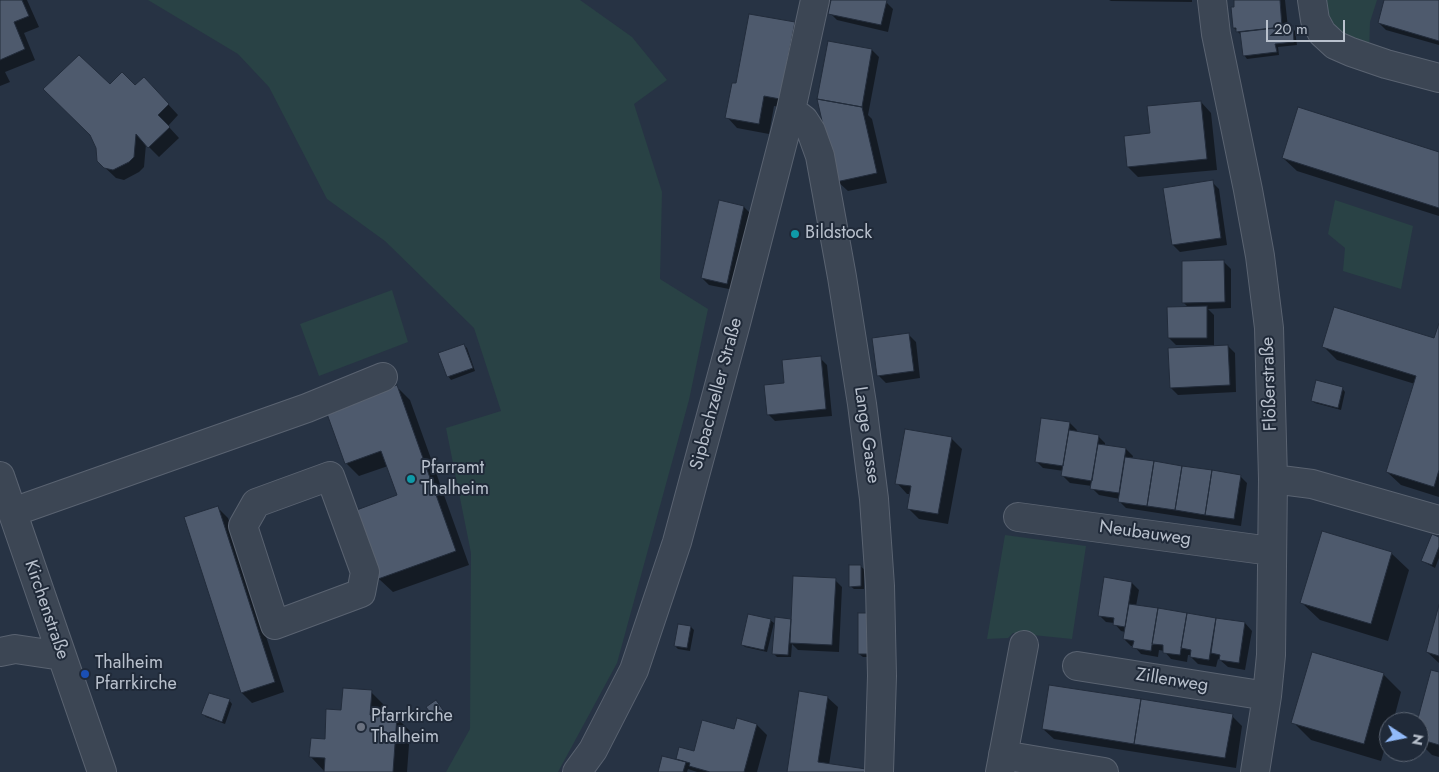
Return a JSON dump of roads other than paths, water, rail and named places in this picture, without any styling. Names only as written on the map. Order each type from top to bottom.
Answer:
[{"type":"street","name":"Sipbachzeller Straße","points":[[577,772],[593,750],[634,670],[677,542],[791,110],[815,0]]},
{"type":"street","name":"Flößerstraße","points":[[1212,0],[1216,34],[1260,256],[1269,328],[1273,479],[1271,647],[1267,696],[1254,772]]},
{"type":"street","points":[[1312,0],[1315,20],[1318,26],[1322,33],[1335,44],[1351,52],[1386,64],[1439,78]]},
{"type":"street","name":"Lange Gasse","points":[[791,110],[804,120],[811,131],[820,156],[842,276],[862,404],[874,499],[880,586],[882,676],[879,772]]},
{"type":"street","points":[[5,492],[307,408],[383,377]]},
{"type":"street","points":[[330,476],[365,572],[361,593],[275,625],[243,526],[256,503],[330,476]]},
{"type":"street","points":[[1273,479],[1312,484],[1439,520]]},
{"type":"street","name":"Kirchenstraße","points":[[5,492],[102,772]]},
{"type":"street","name":"Neubauweg","points":[[1018,517],[1272,551]]},
{"type":"street","points":[[1024,645],[1002,763],[1104,772]]},
{"type":"street","points":[[0,652],[15,649],[62,656]]},
{"type":"street","name":"Zillenweg","points":[[1077,666],[1267,696]]},
{"type":"place","name":"Bildstock","points":[[795,234]]},
{"type":"place","name":"Pfarramt Thalheim","points":[[411,479]]},
{"type":"place","name":"Thalheim Pfarrkirche","points":[[85,674]]},
{"type":"place","name":"Pfarrkirche Thalheim","points":[[361,727]]}]
